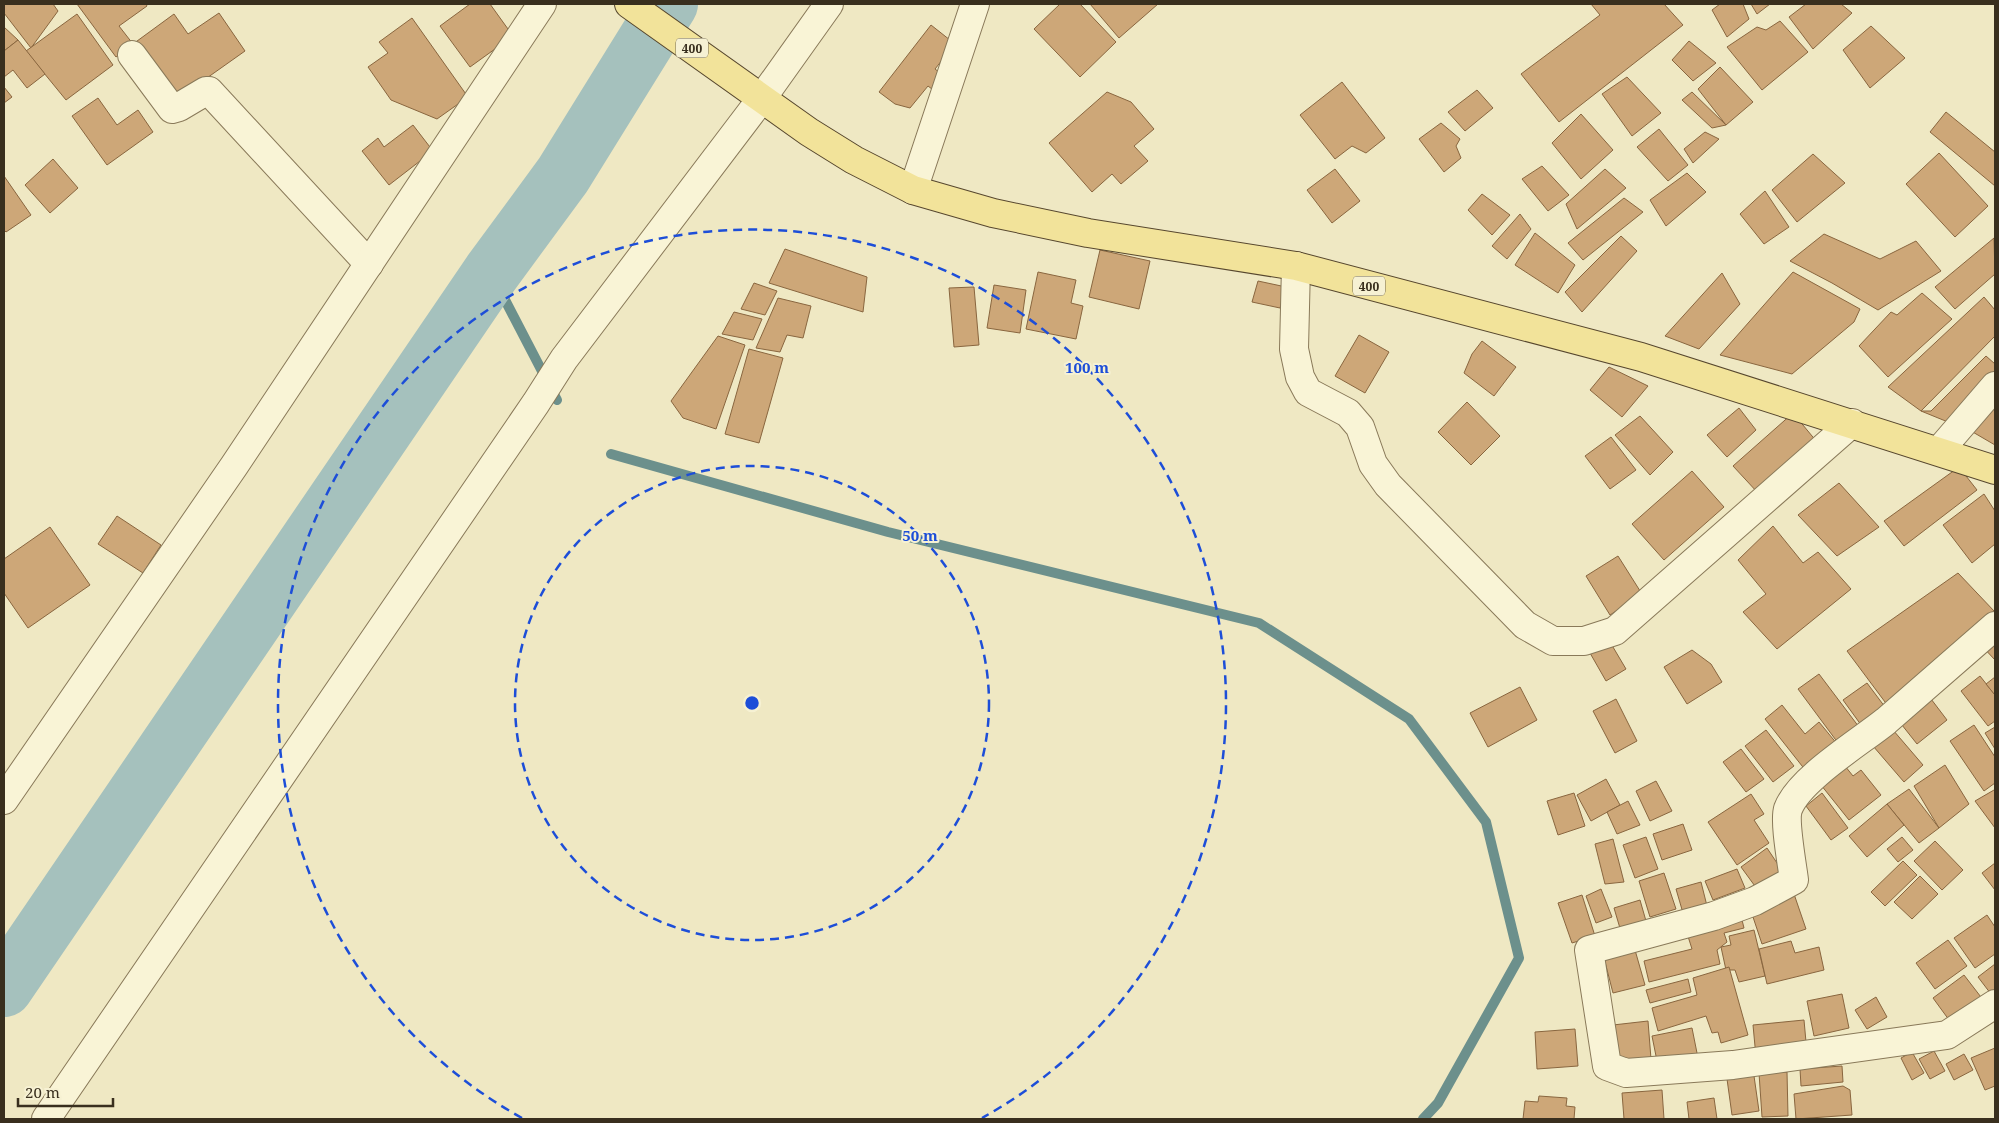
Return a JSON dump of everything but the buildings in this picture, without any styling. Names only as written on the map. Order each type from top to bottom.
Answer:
[{"type":"main road","name":"400","points":[[629,4],[809,132],[854,160],[914,190],[993,213],[1088,233],[1296,266],[1641,357],[1995,470]]},
{"type":"street","points":[[4,800],[234,466],[542,4]]},
{"type":"street","points":[[46,1119],[536,403],[564,358],[759,95],[829,4]]},
{"type":"street","points":[[914,190],[975,4]]},
{"type":"street","points":[[132,55],[172,109],[179,108],[209,91],[369,264]]},
{"type":"street","points":[[1296,266],[1294,349],[1300,377],[1308,392],[1348,413],[1360,427],[1373,464],[1388,485],[1525,625],[1553,641],[1584,641],[1615,630],[1852,423]]},
{"type":"street","points":[[1939,451],[1995,386]]},
{"type":"street","points":[[1995,626],[1885,721],[1810,779],[1796,793],[1788,810],[1787,829],[1794,880],[1755,901],[1714,916],[1589,950],[1607,1066],[1626,1073],[1733,1065],[1947,1035],[1995,1004]]},
{"type":"waterway","points":[[4,988],[491,273],[563,175],[669,4]]},
{"type":"waterway","points":[[491,273],[557,400]]},
{"type":"waterway","points":[[611,454],[888,532],[1259,623],[1409,719],[1486,822],[1519,958],[1438,1103],[1423,1119]]}]
